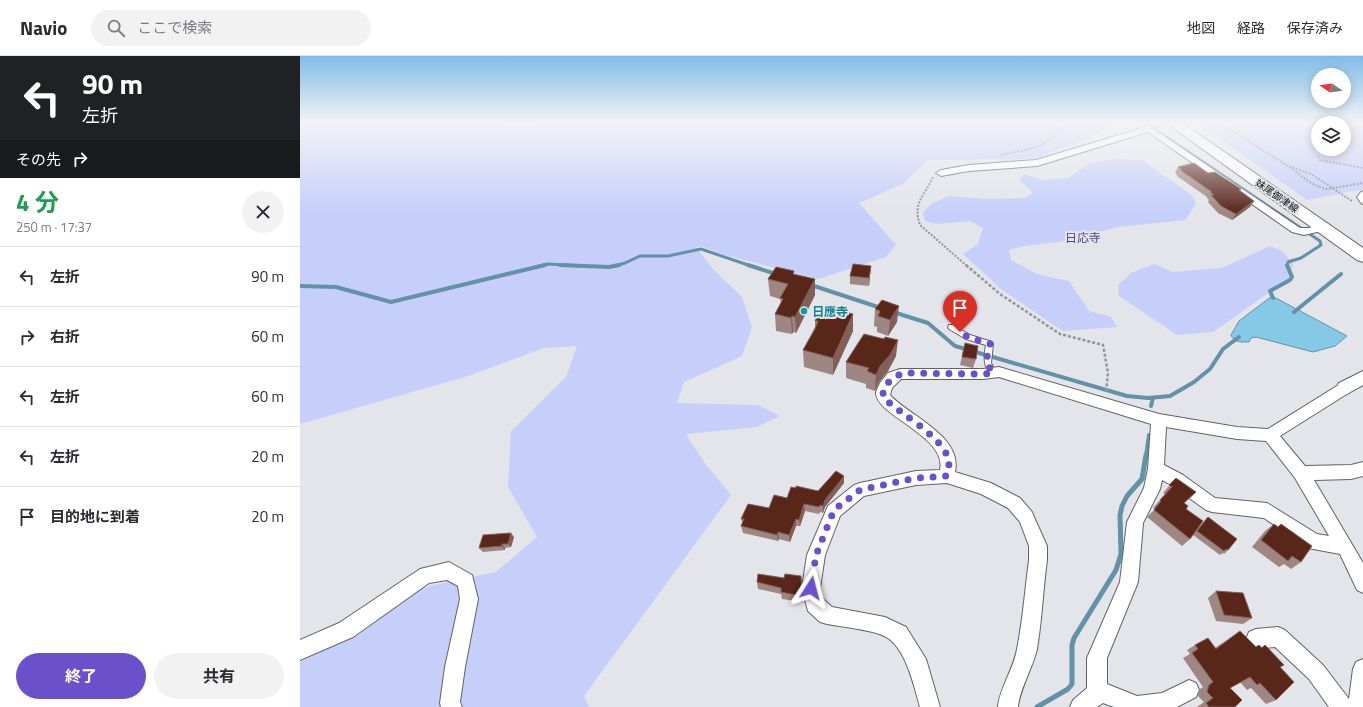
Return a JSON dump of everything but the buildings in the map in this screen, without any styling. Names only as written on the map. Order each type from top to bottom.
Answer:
[{"type":"main road","name":"妹尾御津線","points":[[1211,152],[1312,231],[1363,256]]},
{"type":"street","points":[[941,173],[969,168],[1037,163],[1072,152]]},
{"type":"street","points":[[1183,152],[1289,224],[1292,229],[1298,232],[1312,231]]},
{"type":"street","points":[[947,476],[949,463],[946,454],[934,437],[889,404],[883,397],[882,392],[893,377],[905,373],[983,374],[999,372],[1159,420],[1237,433],[1270,435],[1363,377]]},
{"type":"street","points":[[1080,707],[1096,695],[1098,680],[1097,658],[1129,582],[1135,522],[1152,489],[1156,469],[1159,420]]},
{"type":"street","points":[[1270,435],[1301,473],[1353,561],[1363,584]]},
{"type":"street","points":[[1156,469],[1177,480],[1212,505],[1267,511],[1314,542],[1344,547]]},
{"type":"street","points":[[1301,473],[1351,472],[1363,469]]},
{"type":"street","points":[[930,707],[919,666],[899,634],[885,626],[827,615],[815,604],[811,588],[816,555],[834,510],[860,490],[916,478],[947,476],[985,488],[1014,503],[1026,517],[1038,546],[1038,560],[1027,649],[1016,685],[1008,700],[1008,707]]},
{"type":"street","points":[[300,650],[346,630],[426,575],[449,571],[466,582],[469,599],[455,667],[450,703],[452,707]]},
{"type":"street","points":[[1256,639],[1278,638],[1316,672],[1342,707]]},
{"type":"street","points":[[1361,707],[1359,700],[1363,669]]},
{"type":"street","points":[[1096,690],[1137,706],[1164,703],[1189,690]]},
{"type":"lane","points":[[1363,193],[1360,197],[1363,202]]},
{"type":"lane","points":[[952,327],[968,337],[990,344],[986,362],[993,373]]},
{"type":"path","points":[[1000,155],[1012,152]]},
{"type":"path","points":[[1266,152],[1315,186],[1322,189],[1363,182]]},
{"type":"path","points":[[1318,156],[1320,160],[1331,163],[1363,168]]},
{"type":"path","points":[[1288,166],[1311,174],[1352,201]]},
{"type":"path","points":[[941,173],[933,176],[928,189],[919,200],[917,216],[920,225],[1000,294],[1060,334],[1103,345],[1108,373],[1107,387]]},
{"type":"shaded area","points":[[300,152],[1051,152],[1032,159],[927,160],[903,184],[859,203],[896,245],[886,257],[818,279],[725,255],[701,246],[696,247],[714,270],[742,297],[752,327],[742,356],[684,382],[677,403],[758,405],[780,416],[757,427],[686,434],[704,462],[731,495],[584,696],[589,707],[300,707],[300,662],[360,634],[413,592],[434,585],[496,572],[537,537],[508,487],[511,431],[566,377],[577,346],[544,348],[468,376],[300,424]]},
{"type":"shaded area","points":[[1239,152],[1311,152],[1311,156],[1351,156],[1351,152],[1363,152],[1363,189],[1307,200]]},
{"type":"shaded area","points":[[1113,159],[1142,160],[1192,195],[1196,204],[1185,220],[1118,227],[1058,242],[1024,246],[1009,250],[1011,260],[1037,274],[1069,281],[1089,311],[1111,317],[1117,327],[1063,331],[1002,290],[963,254],[978,244],[983,228],[970,221],[936,224],[925,221],[923,213],[931,204],[948,196],[986,199],[1025,198],[1033,193],[1019,179],[1025,174],[1042,180],[1068,178],[1090,163]]},
{"type":"shaded area","points":[[1270,246],[1282,251],[1293,263],[1290,278],[1213,332],[1177,335],[1119,296],[1118,285],[1131,273],[1154,264],[1173,272],[1222,268]]},
{"type":"shaded area","points":[[1272,296],[1347,336],[1335,346],[1313,352],[1256,337],[1251,338],[1249,342],[1238,342],[1232,338],[1231,335],[1239,321]]},
{"type":"waterway","points":[[1189,152],[1320,241],[1321,245],[1301,258],[1288,262],[1287,265]]},
{"type":"waterway","points":[[617,265],[640,256],[668,256],[701,249],[749,265]]},
{"type":"waterway","points":[[539,266],[548,264],[572,265]]},
{"type":"waterway","points":[[300,286],[336,287],[391,302],[545,265]]},
{"type":"waterway","points":[[560,265],[572,265]]},
{"type":"waterway","points":[[572,265],[609,267],[617,265]]},
{"type":"waterway","points":[[572,265],[580,266]]},
{"type":"waterway","points":[[749,265],[776,274]]},
{"type":"waterway","points":[[1273,298],[1270,291],[1290,280],[1292,277],[1287,265]]},
{"type":"waterway","points":[[1294,312],[1341,274]]},
{"type":"waterway","points":[[811,285],[881,308]]},
{"type":"waterway","points":[[893,312],[928,323],[955,346],[1127,396],[1148,398],[1170,396],[1194,382],[1210,369],[1223,349],[1239,337]]},
{"type":"waterway","points":[[1151,406],[1153,398]]},
{"type":"waterway","points":[[1146,456],[1149,435]]},
{"type":"waterway","points":[[1037,707],[1068,689],[1072,684],[1072,645],[1074,638],[1116,570],[1121,554],[1120,515],[1122,506],[1127,496],[1142,479],[1146,455]]},
{"type":"place","name":"日應寺","points":[[804,311]]},
{"type":"district","name":"日応寺","points":[[1083,237]]},
{"type":"route","points":[[811,588],[816,555],[834,510],[860,490],[916,478],[947,476],[949,463],[946,454],[934,437],[889,404],[883,397],[882,392],[893,377],[898,374],[993,373],[988,368],[986,362],[990,344],[968,337],[960,332]]}]
